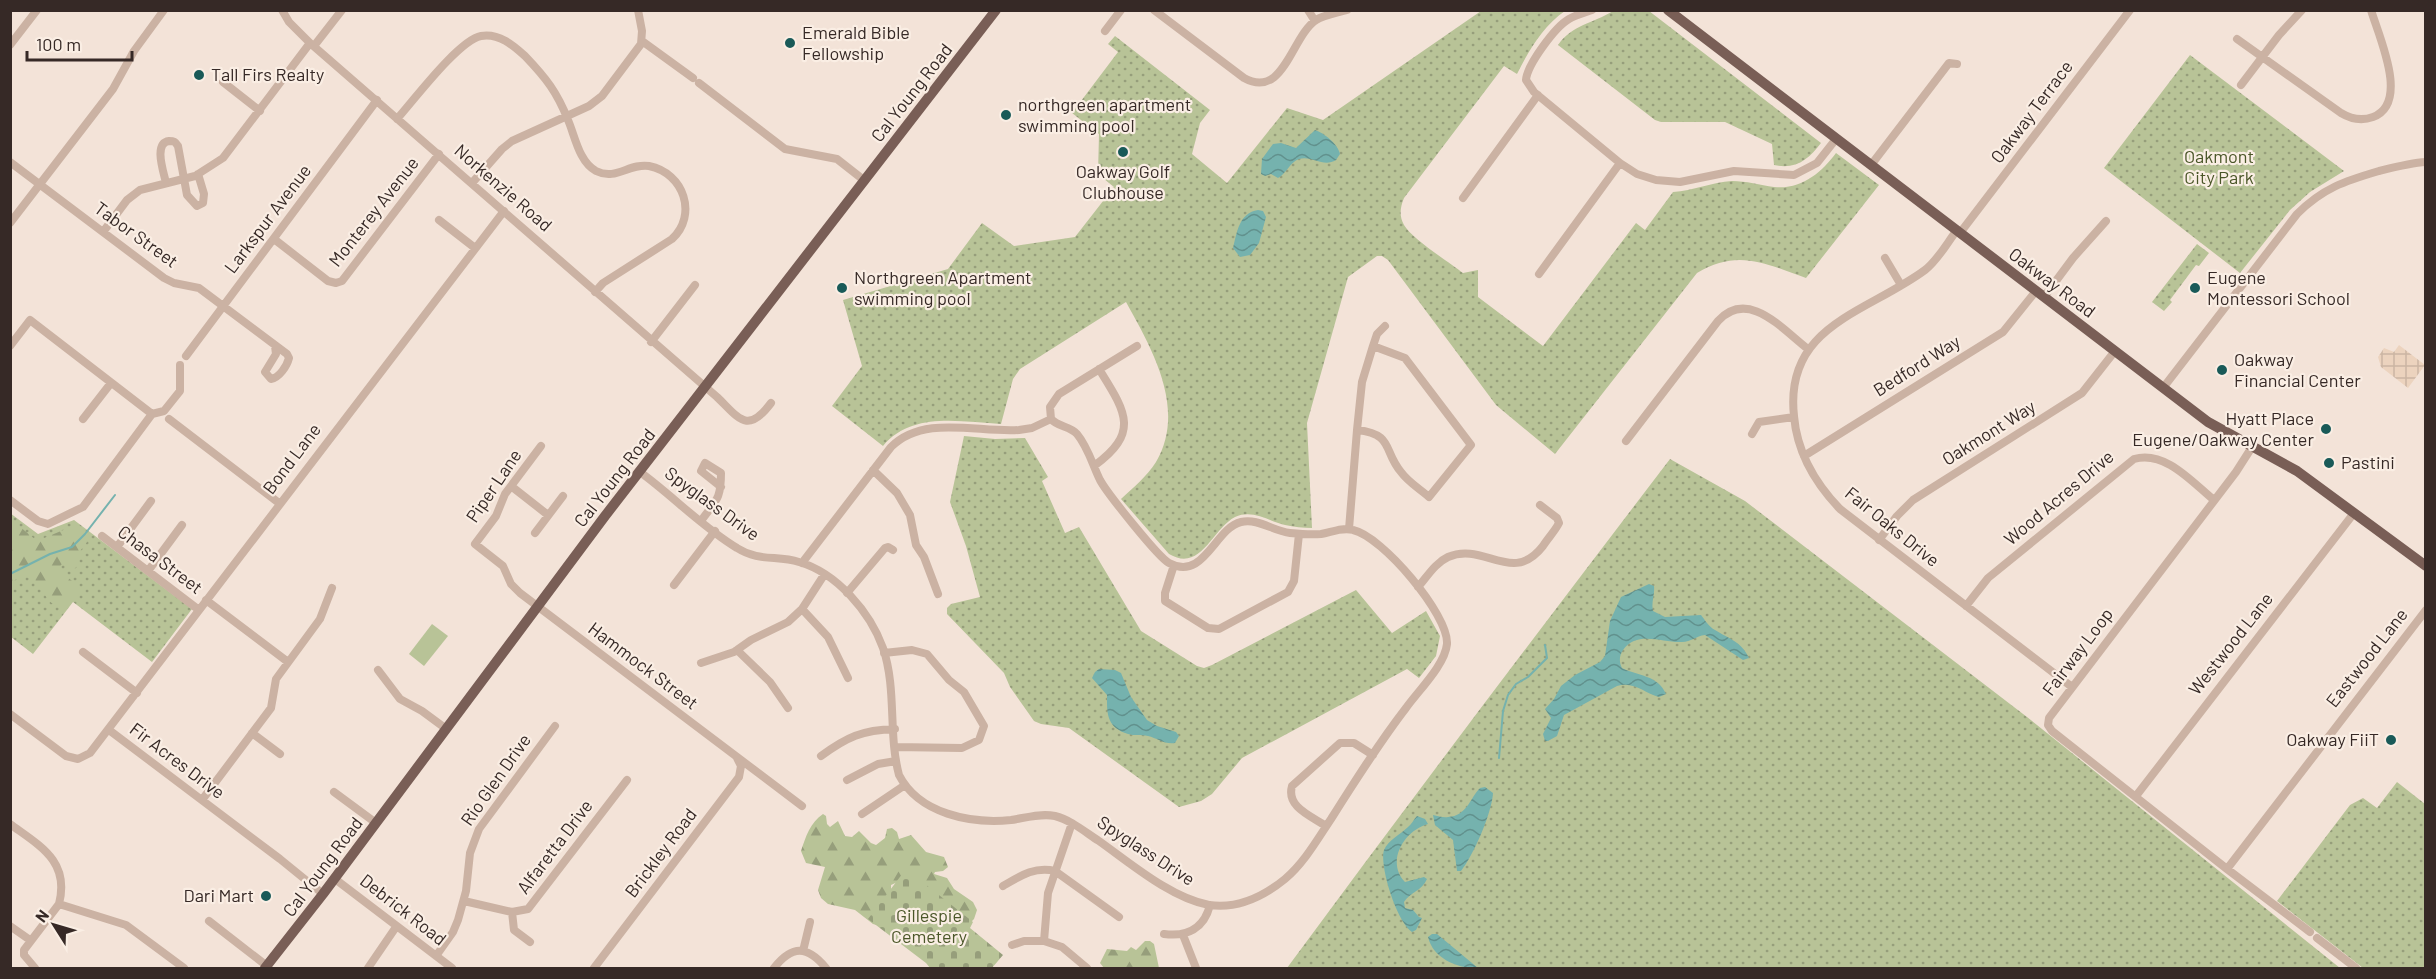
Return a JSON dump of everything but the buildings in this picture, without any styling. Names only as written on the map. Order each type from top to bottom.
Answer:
[{"type":"main road","name":"Cal Young Road","points":[[266,967],[335,879],[537,606],[996,10]]},
{"type":"main road","name":"Oakway Road","points":[[1668,10],[2208,422],[2297,471],[2426,566]]},
{"type":"street","points":[[10,45],[37,10]]},
{"type":"street","points":[[10,223],[113,89],[134,51],[164,10]]},
{"type":"street","name":"Norkenzie Road","points":[[282,10],[289,21],[312,45],[706,388]]},
{"type":"street","points":[[103,232],[134,195],[147,187],[198,174],[223,158],[342,10]]},
{"type":"street","points":[[472,183],[512,141],[589,106],[602,96],[638,51],[642,40],[638,10]]},
{"type":"street","points":[[1105,31],[1121,10]]},
{"type":"street","points":[[1155,10],[1244,78],[1258,83],[1267,82],[1278,74],[1315,21],[1347,10]]},
{"type":"street","points":[[1308,10],[1315,21]]},
{"type":"street","points":[[1592,10],[1563,23],[1530,66],[1526,80],[1530,88],[1620,163],[1645,177],[1667,182],[1690,181],[1734,171],[1789,176],[1802,172],[1817,163],[1836,139]]},
{"type":"street","name":"Oakway Terrace","points":[[1958,232],[2130,10]]},
{"type":"street","points":[[2241,85],[2302,10]]},
{"type":"street","points":[[2237,39],[2345,116],[2357,119],[2372,118],[2384,110],[2392,91],[2372,10]]},
{"type":"street","points":[[397,119],[465,43],[488,36],[509,43],[555,89],[583,158],[593,169],[610,175],[638,166],[655,168],[675,180],[682,191],[686,205],[685,220],[675,236],[605,281],[595,292]]},
{"type":"street","points":[[642,40],[785,149],[837,159],[865,181]]},
{"type":"street","points":[[1871,165],[1949,63],[1957,64]]},
{"type":"street","points":[[223,82],[260,111]]},
{"type":"street","points":[[1463,198],[1538,95]]},
{"type":"street","name":"Larkspur Avenue","points":[[186,357],[377,100]]},
{"type":"street","points":[[166,183],[160,150],[162,145],[168,141],[178,146],[189,199],[194,204],[200,205],[205,198],[198,174]]},
{"type":"street","name":"Monterey Avenue","points":[[274,239],[328,281],[336,283],[342,281],[439,154]]},
{"type":"street","name":"Tabor Street","points":[[10,162],[164,278],[174,283],[199,288],[275,346]]},
{"type":"street","points":[[2163,388],[2291,222],[2310,201],[2341,182],[2406,164],[2426,162]]},
{"type":"street","points":[[1539,274],[1620,163]]},
{"type":"street","name":"Bond Lane","points":[[109,730],[279,503],[504,211]]},
{"type":"street","points":[[439,220],[475,248]]},
{"type":"street","name":"Bedford Way","points":[[1804,456],[2003,332],[2106,221]]},
{"type":"street","name":"Fair Oaks Drive","points":[[1958,232],[1928,268],[1828,328],[1808,349],[1795,379],[1792,398],[1794,417],[1804,456],[1816,479],[1833,502],[1879,540],[2072,687]]},
{"type":"street","points":[[1885,258],[1900,285]]},
{"type":"street","points":[[651,342],[695,285]]},
{"type":"street","points":[[1626,441],[1718,321],[1732,310],[1743,307],[1759,312],[1808,349]]},
{"type":"street","points":[[10,346],[30,320],[152,414]]},
{"type":"street","points":[[1137,345],[1059,394],[1050,407],[1051,419],[1076,433],[1108,493],[1162,556],[1174,565],[1188,566],[1198,562],[1230,528],[1244,521],[1299,534],[1349,529],[1362,382],[1377,334],[1386,326]]},
{"type":"street","points":[[1357,430],[1371,432],[1383,439],[1401,473],[1429,497],[1473,448],[1470,441],[1405,358],[1373,346]]},
{"type":"street","name":"Oakmont Way","points":[[1879,540],[1897,516],[1913,500],[2082,393],[2115,351]]},
{"type":"street","points":[[10,500],[38,521],[48,524],[82,507],[152,414],[166,410],[180,391],[180,368]]},
{"type":"street","points":[[1094,466],[1115,448],[1122,436],[1124,422],[1120,404],[1099,369]]},
{"type":"street","points":[[83,419],[111,383]]},
{"type":"street","points":[[706,388],[735,416],[744,420],[759,418],[771,403]]},
{"type":"street","points":[[1752,434],[1759,422],[1794,417]]},
{"type":"street","points":[[169,419],[279,503]]},
{"type":"street","points":[[802,563],[895,443],[919,430],[939,428],[1019,430],[1032,428],[1051,419]]},
{"type":"street","name":"Piper Lane","points":[[475,544],[496,516],[505,494],[541,446]]},
{"type":"street","name":"Fairway Loop","points":[[2252,447],[2236,472],[2049,718],[2049,728],[2356,969]]},
{"type":"street","name":"Wood Acres Drive","points":[[1966,606],[1988,578],[2134,459],[2144,456],[2161,459],[2214,500]]},
{"type":"street","points":[[873,470],[897,493],[910,515],[916,545],[924,557],[938,594]]},
{"type":"street","name":"Spyglass Drive","points":[[640,472],[738,549],[754,556],[802,563],[824,575],[847,593],[870,621],[885,653],[890,680],[899,775],[911,793],[925,804],[951,814],[993,820],[1047,815],[1072,823],[1165,885],[1188,898],[1210,905],[1229,906],[1245,902],[1272,888],[1297,867],[1438,665],[1446,649],[1447,637],[1443,625],[1418,587],[1403,569],[1374,542],[1362,533],[1349,529]]},
{"type":"street","points":[[511,486],[549,515]]},
{"type":"street","points":[[701,521],[721,494],[721,487]]},
{"type":"street","points":[[535,533],[563,496]]},
{"type":"street","points":[[117,547],[152,501]]},
{"type":"street","points":[[1418,587],[1442,561],[1454,555],[1471,553],[1512,564],[1533,557],[1559,523],[1557,518],[1540,505]]},
{"type":"street","name":"Westwood Lane","points":[[2136,796],[2354,513]]},
{"type":"street","points":[[148,571],[182,525]]},
{"type":"street","points":[[674,585],[714,531]]},
{"type":"street","points":[[1174,565],[1165,593],[1165,601],[1208,628],[1219,629],[1288,592],[1294,581],[1299,534]]},
{"type":"street","name":"Chasa Street","points":[[102,536],[199,609]]},
{"type":"street","name":"Hammock Street","points":[[475,544],[503,566],[512,586],[802,806]]},
{"type":"street","points":[[847,593],[885,548],[893,550]]},
{"type":"street","points":[[701,663],[737,650],[751,640],[788,622],[802,609],[824,575]]},
{"type":"street","points":[[202,800],[271,708],[275,681],[320,619],[332,588]]},
{"type":"street","name":"Chasa Street","points":[[206,600],[288,662]]},
{"type":"street","points":[[802,609],[828,637],[848,678]]},
{"type":"street","name":"Eastwood Lane","points":[[2227,869],[2426,610]]},
{"type":"street","points":[[737,650],[770,682],[788,708]]},
{"type":"street","points":[[885,653],[904,650],[927,654],[949,680],[964,692],[984,726],[979,740],[966,747],[895,747]]},
{"type":"street","points":[[83,652],[136,693]]},
{"type":"street","points":[[378,670],[400,699],[422,711],[445,728]]},
{"type":"street","name":"Fir Acres Drive","points":[[10,714],[60,752],[78,759],[90,753],[109,730],[323,894]]},
{"type":"street","name":"Rio Glen Drive","points":[[436,957],[453,932],[464,901],[470,854],[479,829],[555,726]]},
{"type":"street","points":[[821,756],[859,733],[895,729]]},
{"type":"street","points":[[252,733],[280,754]]},
{"type":"street","points":[[1326,826],[1296,806],[1291,796],[1292,786],[1340,742],[1354,743],[1373,755]]},
{"type":"street","name":"Brickley Road","points":[[594,969],[739,777],[741,766],[734,755]]},
{"type":"street","points":[[848,780],[875,765],[896,761]]},
{"type":"street","name":"Alfaretta Drive","points":[[464,901],[512,912],[521,912],[530,907],[627,780]]},
{"type":"street","points":[[862,814],[905,785]]},
{"type":"street","points":[[334,792],[376,824]]},
{"type":"street","points":[[1044,941],[1047,903],[1055,871],[1072,823]]},
{"type":"street","points":[[10,824],[47,851],[56,862],[61,877],[58,904],[30,940],[24,952],[35,969]]},
{"type":"street","points":[[1003,886],[1032,871],[1045,869],[1055,871],[1119,917]]},
{"type":"street","name":"Debrick Road","points":[[335,879],[452,969]]},
{"type":"street","points":[[58,904],[128,926],[184,969]]},
{"type":"street","points":[[1164,934],[1183,935],[1204,920],[1210,905]]},
{"type":"street","points":[[512,912],[514,930],[530,942]]},
{"type":"street","points":[[209,921],[266,967]]},
{"type":"street","points":[[803,951],[810,922]]},
{"type":"street","points":[[10,926],[30,940]]},
{"type":"street","points":[[368,969],[396,927]]},
{"type":"street","points":[[1183,935],[1196,969]]},
{"type":"street","points":[[1012,945],[1032,940],[1044,941],[1062,947],[1087,969]]},
{"type":"street","points":[[774,969],[787,954],[803,951],[815,957],[826,969]]},
{"type":"green space","points":[[1481,11],[1565,11],[1537,39],[1517,74],[1504,66],[1404,198],[1401,218],[1408,231],[1463,273],[1478,270],[1478,297],[1543,346],[1636,223],[1645,230],[1673,192],[1732,181],[1774,187],[1793,186],[1810,179],[1836,153],[1879,185],[1806,278],[1765,264],[1739,260],[1712,265],[1697,273],[1555,454],[1496,405],[1388,260],[1377,256],[1348,277],[1307,423],[1312,528],[1285,525],[1254,515],[1242,515],[1227,523],[1198,554],[1190,558],[1180,558],[1169,554],[1121,499],[1156,462],[1165,442],[1168,421],[1167,400],[1155,359],[1126,302],[1020,369],[1013,379],[1001,424],[954,421],[923,423],[895,435],[883,446],[832,406],[862,366],[843,300],[948,269],[982,223],[1014,246],[1075,237],[1114,187],[1098,174],[1099,134],[1072,113],[1118,52],[1108,44],[1115,36],[1210,110],[1200,123],[1192,154],[1227,183],[1287,108],[1323,120]]},
{"type":"green space","points":[[1613,11],[1649,11],[1821,143],[1801,162],[1789,166],[1774,165],[1772,144],[1725,122],[1661,122],[1655,120],[1558,45],[1576,28]]},
{"type":"green space","name":"Oakmont City Park","points":[[2190,55],[2344,171],[2310,192],[2290,210],[2240,273],[2104,168]]},
{"type":"green space","points":[[2197,244],[2209,253],[2199,266],[2196,265],[2164,311],[2152,302]]},
{"type":"green space","points":[[964,436],[995,439],[1025,438],[1048,477],[1042,481],[1065,533],[1079,527],[1141,631],[1197,666],[1204,668],[1212,665],[1356,590],[1392,633],[1426,611],[1440,636],[1436,656],[1419,678],[1407,669],[1242,758],[1212,794],[1201,801],[1179,807],[1069,728],[1034,721],[1010,687],[1004,673],[947,614],[947,608],[951,604],[980,597],[966,546],[950,502]]},
{"type":"green space","points":[[1670,459],[1745,501],[2027,717],[2340,968],[1287,968]]},
{"type":"green space","points":[[10,513],[38,534],[74,520],[192,609],[152,662],[73,602],[33,654],[11,637]]},
{"type":"green space","points":[[11,524],[19,526],[37,541],[73,526],[81,528],[87,542],[77,555],[80,564],[74,569],[62,564],[58,569],[72,581],[78,590],[66,605],[56,605],[50,602],[35,580],[29,577],[11,582]]},
{"type":"green space","points":[[432,624],[448,636],[424,666],[409,654]]},
{"type":"green space","points":[[2397,782],[2425,804],[2425,968],[2363,968],[2277,901],[2350,805],[2363,798],[2377,808]]},
{"type":"green space","points":[[823,814],[830,827],[838,821],[845,836],[852,837],[859,831],[876,845],[885,838],[887,829],[892,828],[897,832],[899,839],[911,835],[926,852],[944,857],[948,867],[934,874],[947,878],[954,889],[973,902],[977,910],[974,919],[967,926],[902,880],[891,885],[891,895],[880,926],[873,924],[855,910],[828,904],[821,898],[818,890],[825,867],[806,863],[801,851],[812,826]]},
{"type":"green space","name":"Gillespie Cemetery","points":[[906,869],[973,922],[970,928],[1003,955],[992,968],[930,968],[868,919]]},
{"type":"green space","points":[[1145,941],[1154,944],[1159,968],[1104,968],[1100,963],[1107,949],[1127,951],[1131,947],[1136,950]]},
{"type":"shaded area","points":[[2399,345],[2425,365],[2408,388],[2381,367],[2378,357],[2384,348],[2394,352]]},
{"type":"water","points":[[1315,130],[1337,146],[1340,154],[1336,160],[1327,163],[1304,158],[1293,163],[1278,178],[1271,174],[1265,176],[1261,174],[1262,159],[1273,144],[1281,143],[1296,148]]},
{"type":"water","points":[[1258,210],[1263,211],[1266,217],[1259,243],[1250,255],[1240,257],[1233,248],[1238,230],[1247,215]]},
{"type":"water","points":[[1649,584],[1654,586],[1653,611],[1665,617],[1701,615],[1713,629],[1738,644],[1749,658],[1743,660],[1705,635],[1682,642],[1635,640],[1622,652],[1620,664],[1622,668],[1653,680],[1666,694],[1659,697],[1634,686],[1617,686],[1564,715],[1557,736],[1545,741],[1543,734],[1551,718],[1545,709],[1561,686],[1575,675],[1600,662],[1605,656],[1610,621],[1621,597]]},
{"type":"water","points":[[1099,669],[1115,670],[1121,673],[1131,697],[1147,720],[1176,732],[1179,736],[1175,743],[1164,742],[1145,735],[1128,734],[1115,727],[1109,719],[1107,695],[1092,678]]},
{"type":"water","points":[[1485,787],[1493,793],[1486,823],[1466,864],[1461,871],[1457,871],[1453,840],[1435,825],[1433,815],[1446,817],[1460,813],[1480,788]]},
{"type":"water","points":[[1417,816],[1425,819],[1428,824],[1420,827],[1405,839],[1397,856],[1399,874],[1405,882],[1424,877],[1427,879],[1404,902],[1405,908],[1413,910],[1422,918],[1416,930],[1412,932],[1406,927],[1395,906],[1383,858],[1388,843],[1409,826]]},
{"type":"water","points":[[1437,934],[1478,968],[1463,967],[1441,957],[1431,945],[1428,937]]},
{"type":"waterway","points":[[10,574],[50,554],[72,547],[115,495]]},
{"type":"waterway","points":[[1499,758],[1503,711],[1508,695],[1516,684],[1528,677],[1547,658],[1545,645]]},
{"type":"place","name":"Emerald Bible Fellowship","points":[[790,43]]},
{"type":"place","name":"Tall Firs Realty","points":[[199,75]]},
{"type":"place","name":"northgreen apartment swimming pool","points":[[1006,115]]},
{"type":"place","name":"Oakway Golf Clubhouse","points":[[1123,152]]},
{"type":"place","name":"Northgreen Apartment swimming pool","points":[[842,288]]},
{"type":"place","name":"Eugene Montessori School","points":[[2195,288]]},
{"type":"place","name":"Oakway Financial Center","points":[[2222,370]]},
{"type":"place","name":"Hyatt Place Eugene/Oakway Center","points":[[2326,429]]},
{"type":"place","name":"Pastini","points":[[2329,463]]},
{"type":"place","name":"Oakway FiiT","points":[[2391,740]]},
{"type":"place","name":"Dari Mart","points":[[266,896]]}]
